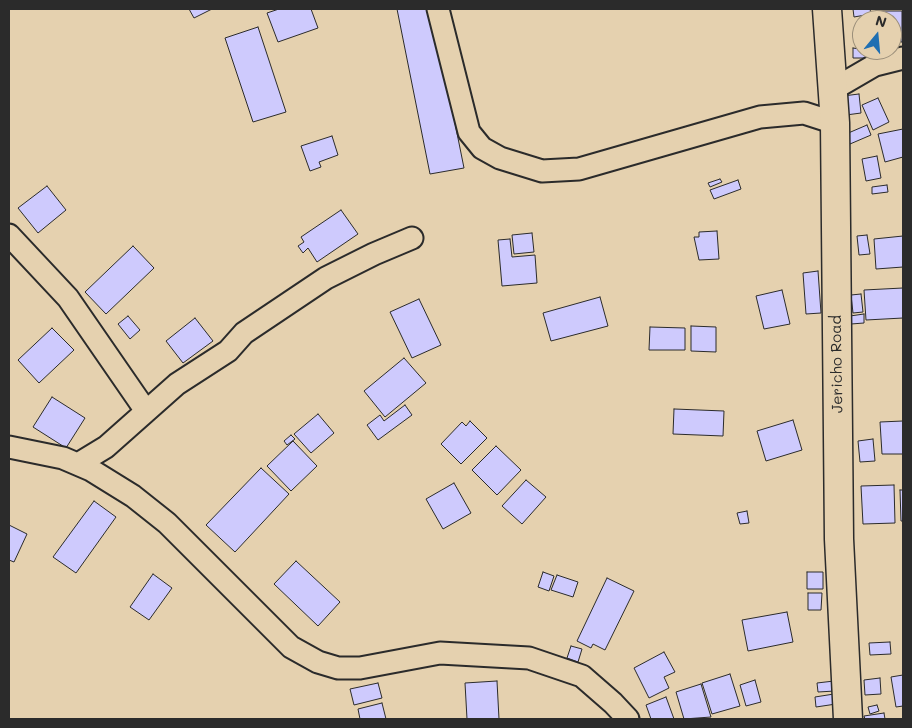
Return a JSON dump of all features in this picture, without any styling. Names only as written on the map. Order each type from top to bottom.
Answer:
[{"type":"street","points":[[438,9],[469,132],[482,148],[500,158],[542,171],[579,169],[760,117],[804,113],[835,123]]},
{"type":"street","name":"Jericho Road","points":[[827,9],[835,123],[839,539],[848,719]]},
{"type":"street","points":[[832,90],[875,65],[903,58]]},
{"type":"street","points":[[9,235],[68,298],[146,411]]},
{"type":"street","points":[[78,464],[106,447],[177,384],[228,351],[244,334],[326,278],[374,254],[412,238]]},
{"type":"street","points":[[9,447],[63,458],[91,470],[132,496],[167,523],[291,647],[318,662],[338,668],[360,668],[440,653],[529,658],[582,676],[628,719]]},
{"type":"building","points":[[189,9],[212,9],[194,18]]},
{"type":"building","points":[[279,9],[311,9],[318,28],[278,42],[267,13]]},
{"type":"building","points":[[397,9],[432,9],[464,168],[430,174]]},
{"type":"building","points":[[853,9],[870,10],[853,10]]},
{"type":"building","points":[[258,27],[286,112],[253,122],[225,38]]},
{"type":"building","points":[[859,94],[861,113],[846,115],[843,96]]},
{"type":"building","points":[[878,98],[889,122],[873,130],[862,105]]},
{"type":"building","points":[[867,125],[871,135],[850,144],[846,134]]},
{"type":"building","points":[[903,129],[903,157],[885,162],[878,134]]},
{"type":"building","points":[[332,136],[338,155],[319,162],[321,167],[310,171],[301,146]]},
{"type":"building","points":[[877,156],[881,178],[866,181],[862,159]]},
{"type":"building","points":[[720,179],[722,182],[710,187],[708,183]]},
{"type":"building","points":[[738,180],[741,189],[714,199],[710,190]]},
{"type":"building","points":[[887,185],[888,192],[872,194],[872,187]]},
{"type":"building","points":[[47,186],[66,210],[38,233],[18,208]]},
{"type":"building","points":[[341,210],[358,234],[317,262],[308,248],[303,253],[298,246],[304,242],[301,237]]},
{"type":"building","points":[[717,231],[719,259],[699,260],[694,237],[699,237],[699,232]]},
{"type":"building","points":[[532,233],[534,252],[514,254],[512,235]]},
{"type":"building","points":[[867,235],[870,254],[859,255],[857,236]]},
{"type":"building","points":[[903,236],[903,267],[876,269],[874,239]]},
{"type":"building","points":[[510,239],[512,257],[535,255],[537,283],[502,286],[498,240]]},
{"type":"building","points":[[133,246],[154,268],[106,314],[85,292]]},
{"type":"building","points":[[818,271],[821,313],[806,314],[803,273]]},
{"type":"building","points":[[903,288],[903,318],[866,320],[864,290]]},
{"type":"building","points":[[782,290],[790,324],[764,329],[756,296]]},
{"type":"building","points":[[861,294],[863,312],[853,313],[851,295]]},
{"type":"building","points":[[600,297],[608,326],[551,341],[543,313]]},
{"type":"building","points":[[419,299],[441,345],[412,358],[390,312]]},
{"type":"building","points":[[864,314],[864,323],[851,324],[850,316]]},
{"type":"building","points":[[128,316],[140,330],[130,339],[118,324]]},
{"type":"building","points":[[195,318],[213,341],[183,363],[166,341]]},
{"type":"building","points":[[691,326],[716,327],[716,352],[691,351]]},
{"type":"building","points":[[650,327],[685,328],[685,350],[649,350]]},
{"type":"building","points":[[52,328],[74,350],[39,383],[18,360]]},
{"type":"building","points":[[404,358],[426,383],[385,417],[364,391]]},
{"type":"building","points":[[52,397],[85,418],[66,448],[33,427]]},
{"type":"building","points":[[405,405],[412,415],[378,440],[367,425],[380,415],[384,421]]},
{"type":"building","points":[[674,409],[724,411],[723,436],[673,434]]},
{"type":"building","points":[[318,414],[334,433],[311,453],[294,434]]},
{"type":"building","points":[[793,420],[802,450],[766,461],[757,431]]},
{"type":"building","points":[[470,421],[487,438],[461,464],[441,444],[462,422],[466,426]]},
{"type":"building","points":[[903,421],[903,454],[882,454],[880,422]]},
{"type":"building","points":[[291,435],[295,439],[287,445],[284,441]]},
{"type":"building","points":[[873,439],[875,461],[860,462],[858,441]]},
{"type":"building","points":[[293,441],[317,466],[291,491],[267,466]]},
{"type":"building","points":[[496,446],[521,470],[497,495],[472,470]]},
{"type":"building","points":[[261,468],[289,494],[235,552],[206,525]]},
{"type":"building","points":[[526,480],[546,497],[522,524],[502,506]]},
{"type":"building","points":[[454,483],[471,513],[443,529],[426,499]]},
{"type":"building","points":[[894,485],[895,523],[863,524],[861,486]]},
{"type":"building","points":[[900,490],[903,490],[903,521],[901,521]]},
{"type":"building","points":[[94,501],[116,517],[76,573],[53,557]]},
{"type":"building","points":[[747,511],[749,523],[740,524],[737,513]]},
{"type":"building","points":[[9,525],[27,534],[14,562],[9,560]]},
{"type":"building","points":[[296,561],[340,602],[318,626],[274,584]]},
{"type":"building","points":[[543,572],[554,576],[549,591],[538,587]]},
{"type":"building","points":[[807,572],[823,572],[823,589],[807,589]]},
{"type":"building","points":[[153,574],[172,588],[149,620],[130,607]]},
{"type":"building","points":[[557,575],[578,582],[573,597],[551,590]]},
{"type":"building","points":[[607,578],[634,591],[605,650],[593,644],[591,648],[577,641]]},
{"type":"building","points":[[808,593],[822,593],[821,610],[808,610]]},
{"type":"building","points":[[787,612],[793,642],[748,651],[742,620]]},
{"type":"building","points":[[890,642],[891,654],[870,655],[869,643]]},
{"type":"building","points":[[571,646],[582,649],[578,662],[567,658]]},
{"type":"building","points":[[664,652],[675,672],[664,677],[669,688],[649,698],[634,668]]},
{"type":"building","points":[[730,674],[740,706],[712,714],[702,683]]},
{"type":"building","points":[[903,675],[903,706],[896,707],[891,677]]},
{"type":"building","points":[[880,678],[881,694],[865,695],[864,680]]},
{"type":"building","points":[[755,680],[761,702],[746,706],[740,685]]},
{"type":"building","points":[[497,681],[499,719],[467,719],[465,683]]},
{"type":"building","points":[[834,681],[835,691],[818,692],[817,683]]},
{"type":"building","points":[[378,683],[382,698],[354,705],[350,689]]},
{"type":"building","points":[[701,684],[711,717],[684,719],[676,692]]},
{"type":"building","points":[[834,694],[836,704],[816,707],[815,697]]},
{"type":"building","points":[[666,697],[674,719],[651,719],[646,705]]},
{"type":"building","points":[[382,703],[386,719],[360,719],[358,709]]},
{"type":"building","points":[[877,705],[879,711],[870,714],[868,707]]},
{"type":"building","points":[[884,713],[885,719],[865,719],[864,716]]}]
